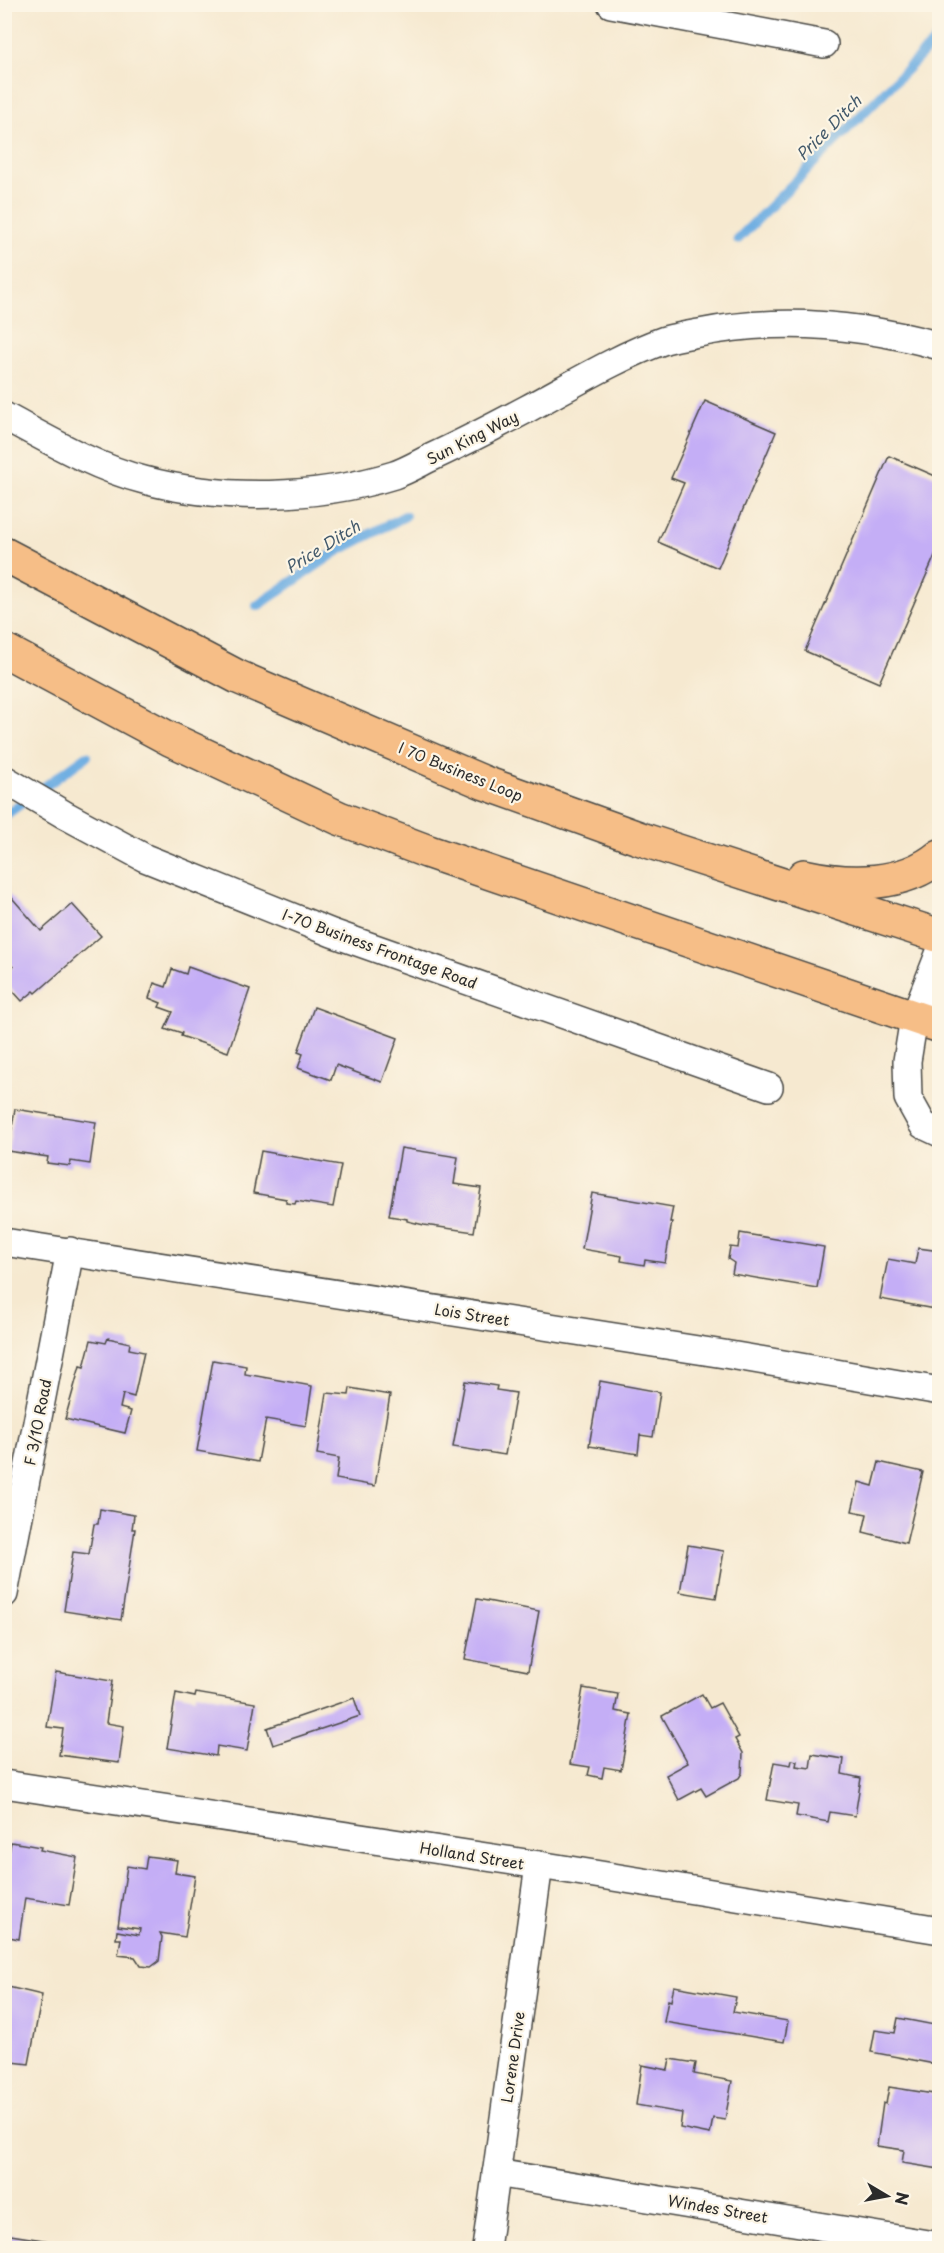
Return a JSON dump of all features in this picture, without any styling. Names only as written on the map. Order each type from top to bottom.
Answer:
[{"type":"main road","name":"I 70 Business Loop","points":[[4,554],[238,677],[485,783],[641,839],[939,936]]},
{"type":"main road","points":[[4,650],[170,739],[339,818],[429,852],[927,1022]]},
{"type":"main road","points":[[641,839],[809,877],[850,882],[882,881],[906,875],[931,863],[939,856]]},
{"type":"street","points":[[611,4],[824,44]]},
{"type":"street","name":"Sun King Way","points":[[4,416],[81,457],[143,480],[204,491],[258,494],[318,492],[395,474],[470,440],[626,356],[668,339],[726,328],[783,324],[854,327],[908,337],[939,346]]},
{"type":"street","name":"I-70 Business Frontage Road","points":[[4,779],[64,815],[145,858],[332,933],[769,1087]]},
{"type":"street","points":[[939,952],[927,1022],[907,1061],[908,1098],[923,1125],[939,1133]]},
{"type":"street","name":"Lois Street","points":[[4,1242],[724,1354],[939,1390]]},
{"type":"street","name":"F 3/10 Road","points":[[4,1594],[70,1251]]},
{"type":"street","name":"Holland Street","points":[[4,1784],[540,1865],[939,1930]]},
{"type":"street","name":"Lorene Drive","points":[[486,2248],[540,1865]]},
{"type":"street","name":"Windes Street","points":[[496,2173],[939,2246]]},
{"type":"building","points":[[705,401],[776,432],[718,568],[658,542],[684,483],[671,478]]},
{"type":"building","points":[[889,456],[940,478],[940,544],[879,683],[805,651]]},
{"type":"building","points":[[6,891],[41,931],[72,904],[101,936],[36,993],[34,991],[22,1001],[4,981],[4,974],[13,967],[4,957],[4,892]]},
{"type":"building","points":[[188,967],[250,989],[228,1052],[181,1036],[182,1033],[165,1029],[173,1012],[159,1007],[161,1003],[149,998],[154,983],[166,987],[172,969],[186,974]]},
{"type":"building","points":[[314,1007],[398,1038],[382,1082],[336,1065],[331,1080],[298,1068],[303,1054],[298,1052]]},
{"type":"building","points":[[15,1109],[96,1122],[90,1164],[71,1161],[70,1166],[47,1163],[48,1157],[8,1151]]},
{"type":"building","points":[[401,1148],[458,1157],[454,1184],[481,1188],[474,1232],[424,1225],[389,1216]]},
{"type":"building","points":[[261,1151],[341,1165],[333,1207],[296,1201],[295,1204],[286,1203],[286,1199],[253,1193]]},
{"type":"building","points":[[592,1193],[673,1207],[665,1263],[645,1260],[644,1265],[621,1261],[622,1256],[582,1249]]},
{"type":"building","points":[[740,1233],[824,1247],[817,1288],[732,1274],[734,1263],[728,1259],[730,1247],[738,1248]]},
{"type":"building","points":[[918,1248],[940,1251],[940,1310],[880,1299],[888,1259],[915,1264]]},
{"type":"building","points":[[108,1338],[130,1343],[129,1349],[144,1352],[134,1397],[123,1394],[120,1408],[131,1411],[125,1433],[65,1419],[80,1366],[84,1367],[91,1340],[106,1343]]},
{"type":"building","points":[[213,1360],[246,1366],[245,1374],[312,1386],[306,1426],[266,1419],[258,1462],[197,1451]]},
{"type":"building","points":[[465,1381],[497,1386],[496,1390],[516,1393],[505,1455],[453,1447]]},
{"type":"building","points":[[600,1381],[660,1392],[653,1437],[640,1435],[638,1454],[589,1446]]},
{"type":"building","points":[[350,1388],[390,1395],[375,1486],[336,1479],[339,1458],[317,1454],[327,1393],[349,1395]]},
{"type":"building","points":[[879,1462],[923,1472],[906,1543],[863,1532],[867,1514],[852,1511],[859,1482],[873,1486]]},
{"type":"building","points":[[100,1509],[134,1515],[132,1529],[135,1529],[121,1620],[64,1611],[73,1552],[89,1554],[94,1524],[98,1524]]},
{"type":"building","points":[[688,1545],[724,1551],[716,1598],[680,1592]]},
{"type":"building","points":[[477,1599],[539,1611],[528,1671],[465,1659]]},
{"type":"building","points":[[56,1672],[112,1681],[106,1723],[124,1726],[119,1763],[59,1755],[63,1729],[47,1727]]},
{"type":"building","points":[[583,1688],[618,1694],[615,1711],[631,1714],[621,1770],[604,1767],[602,1778],[588,1775],[590,1767],[570,1764]]},
{"type":"building","points":[[176,1693],[195,1697],[196,1693],[255,1703],[247,1751],[217,1746],[216,1756],[167,1748]]},
{"type":"building","points":[[702,1694],[710,1708],[720,1703],[739,1737],[735,1739],[743,1753],[742,1773],[739,1778],[706,1796],[701,1788],[679,1800],[666,1775],[688,1763],[662,1716]]},
{"type":"building","points":[[354,1698],[360,1716],[273,1745],[267,1728]]},
{"type":"building","points":[[812,1754],[844,1759],[842,1774],[861,1778],[855,1816],[830,1812],[828,1822],[796,1816],[798,1805],[767,1800],[774,1762],[791,1765],[792,1760],[797,1761],[796,1766],[810,1768]]},
{"type":"building","points":[[11,1842],[77,1857],[69,1905],[25,1898],[19,1939],[4,1936],[4,1864],[7,1864]]},
{"type":"building","points":[[147,1856],[177,1860],[175,1873],[195,1876],[185,1937],[160,1933],[162,1937],[159,1961],[151,1967],[141,1966],[135,1957],[118,1955],[121,1939],[116,1939],[117,1931],[139,1935],[140,1929],[118,1926],[127,1866],[145,1869]]},
{"type":"building","points":[[4,1986],[42,1995],[29,2064],[4,2061]]},
{"type":"building","points":[[674,1986],[736,1997],[733,2012],[788,2021],[784,2042],[664,2022],[668,2000],[671,2001]]},
{"type":"building","points":[[898,2018],[940,2026],[940,2065],[871,2052],[875,2030],[895,2033]]},
{"type":"building","points":[[670,2059],[696,2063],[694,2074],[732,2081],[725,2120],[713,2118],[710,2134],[680,2128],[682,2113],[636,2105],[642,2065],[668,2070]]},
{"type":"building","points":[[889,2087],[940,2095],[940,2169],[902,2163],[904,2150],[877,2146],[883,2103],[886,2104]]},
{"type":"building","points":[[4,2234],[49,2241],[48,2248],[4,2248]]},
{"type":"waterway","name":"Price Ditch","points":[[738,239],[940,36]]},
{"type":"waterway","name":"Price Ditch","points":[[257,606],[336,552],[405,516]]},
{"type":"waterway","name":"Price Ditch","points":[[4,816],[87,756]]}]
